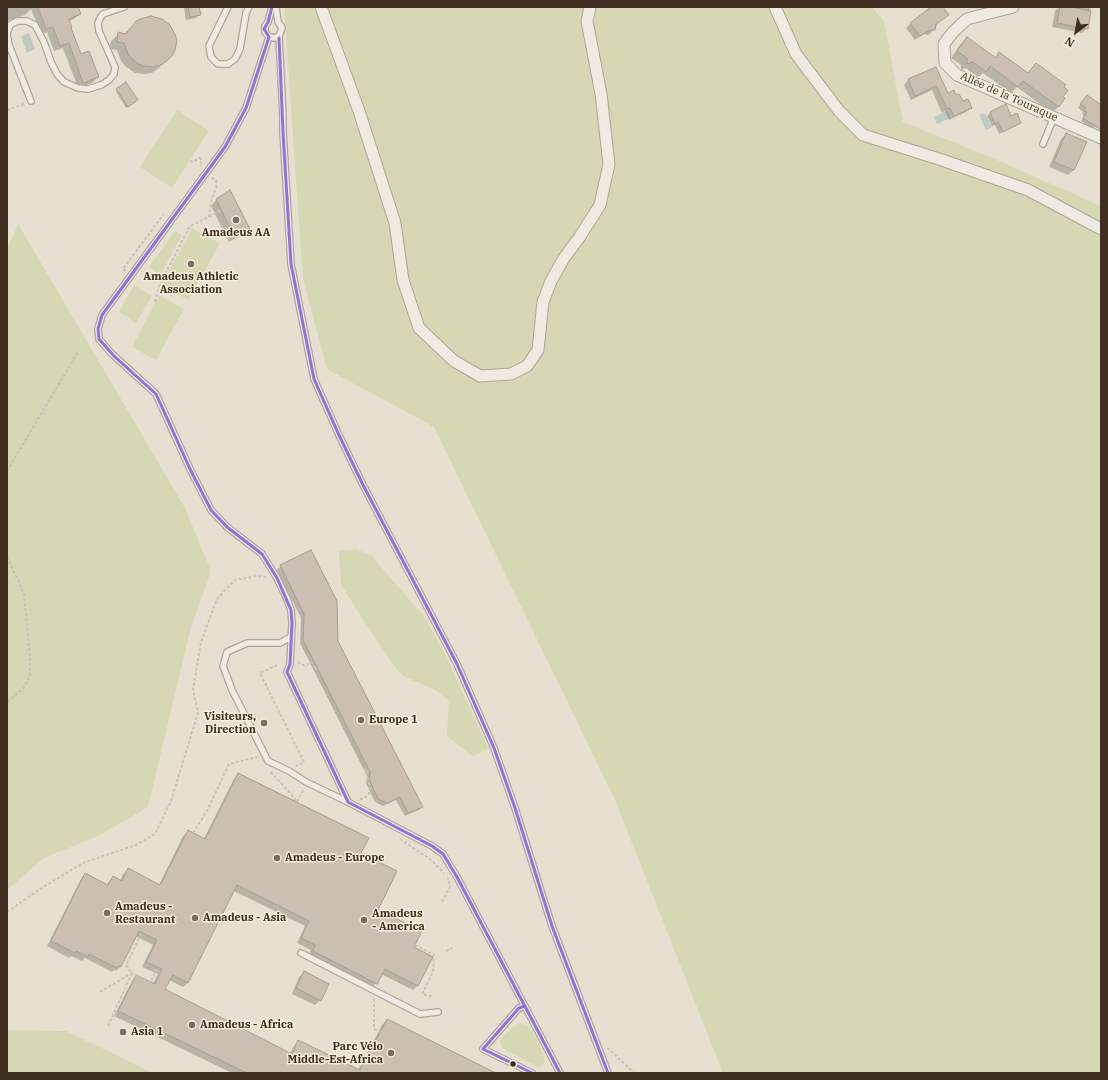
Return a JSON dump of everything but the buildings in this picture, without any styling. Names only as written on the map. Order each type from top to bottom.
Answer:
[{"type":"street","points":[[321,7],[359,111],[395,223],[403,280],[419,328],[454,361],[480,376],[511,374],[527,366],[538,350],[543,302],[551,281],[564,258],[600,205],[609,164],[601,94],[587,21],[590,7]]},
{"type":"street","points":[[775,7],[796,54],[839,111],[863,135],[942,160],[1028,190],[1101,229]]},
{"type":"street","name":"Allée de la Touraque","points":[[1013,7],[967,19],[953,32],[944,44],[945,63],[957,75],[1101,138]]},
{"type":"lane","points":[[31,101],[9,45],[7,34],[10,25],[18,21],[27,21],[35,25],[44,42],[57,74],[64,82],[78,88],[88,89],[101,85],[109,80],[114,74],[115,67],[99,31],[98,23],[103,14],[124,7]]},
{"type":"lane","points":[[228,7],[209,46],[211,57],[218,64],[228,64],[235,59],[240,49],[246,13],[249,7]]},
{"type":"lane","points":[[272,7],[268,22],[264,29],[268,37],[246,108],[225,147],[102,315],[98,329],[100,339],[114,356],[156,394],[190,469],[211,510],[227,527],[262,554],[277,578],[291,610],[292,623],[290,664],[287,672],[348,802]]},
{"type":"lane","points":[[276,7],[278,22],[282,28],[279,36],[291,264],[314,379],[363,485],[457,664],[494,748],[515,808],[552,926],[608,1073]]},
{"type":"lane","points":[[268,22],[272,20],[278,22]]},
{"type":"lane","points":[[268,37],[274,38],[279,36]]},
{"type":"lane","points":[[1043,144],[1054,117]]},
{"type":"lane","points":[[291,637],[280,643],[247,643],[227,652],[223,666],[232,690],[268,761],[432,846],[443,854],[457,877],[560,1073]]},
{"type":"lane","points":[[301,953],[420,1014],[438,1012]]},
{"type":"lane","points":[[525,1006],[519,1008],[483,1049],[532,1073]]},
{"type":"path","points":[[7,110],[31,101]]},
{"type":"path","points":[[190,161],[193,162],[201,158],[200,170]]},
{"type":"path","points":[[209,217],[211,201],[216,188],[216,180],[211,178]]},
{"type":"path","points":[[155,302],[159,286],[190,226],[221,210]]},
{"type":"path","points":[[126,271],[123,269],[163,215]]},
{"type":"path","points":[[7,471],[78,352]]},
{"type":"path","points":[[7,557],[24,593],[30,657],[30,676],[23,689],[7,702]]},
{"type":"path","points":[[296,558],[306,577]]},
{"type":"path","points":[[7,912],[83,863],[136,845],[155,834],[171,801],[198,713],[193,690],[201,642],[217,599],[235,580],[257,576],[277,578]]},
{"type":"path","points":[[294,659],[305,666],[312,662],[317,670],[330,663]]},
{"type":"path","points":[[315,667],[323,663]]},
{"type":"path","points":[[277,665],[260,673],[304,762],[294,767],[296,770]]},
{"type":"path","points":[[193,833],[207,811],[228,764],[260,756]]},
{"type":"path","points":[[358,799],[363,799],[369,794],[370,786],[365,769],[378,763]]},
{"type":"path","points":[[270,768],[269,770],[297,802],[305,787]]},
{"type":"path","points":[[366,772],[374,768]]},
{"type":"path","points":[[397,837],[430,860],[447,875],[450,887],[442,902]]},
{"type":"path","points":[[142,932],[126,964],[132,973],[150,982],[156,970],[160,972]]},
{"type":"path","points":[[415,945],[434,955],[433,972],[422,994],[434,997]]},
{"type":"path","points":[[446,951],[452,948]]},
{"type":"path","points":[[100,992],[132,973]]},
{"type":"path","points":[[108,1026],[132,973]]},
{"type":"path","points":[[378,981],[379,982],[374,991],[374,1029],[380,1032]]},
{"type":"path","points":[[597,1045],[610,1050],[634,1073]]},
{"type":"green space","points":[[284,7],[872,7],[884,21],[903,122],[990,157],[1101,206],[1101,1073],[723,1073],[615,800],[434,427],[327,369],[303,279]]},
{"type":"green space","points":[[177,110],[209,131],[172,188],[140,167]]},
{"type":"green space","points":[[18,224],[185,508],[211,571],[190,631],[148,807],[98,836],[44,858],[7,890],[7,250]]},
{"type":"green space","name":"Amadeus Athletic Association","points":[[192,228],[220,243],[189,300],[161,286]]},
{"type":"green space","points":[[175,231],[182,235],[160,276],[149,267]]},
{"type":"green space","name":"Amadeus Athletic Association","points":[[134,285],[152,296],[136,323],[119,312]]},
{"type":"green space","name":"Amadeus Athletic Association","points":[[159,295],[184,309],[156,360],[132,347]]},
{"type":"green space","points":[[356,549],[371,555],[425,618],[446,656],[488,748],[473,757],[447,736],[449,701],[435,690],[403,676],[392,663],[362,618],[341,584],[339,551]]},
{"type":"green space","points":[[520,1023],[528,1026],[541,1047],[545,1062],[543,1066],[538,1067],[502,1048],[500,1041],[505,1034]]},
{"type":"green space","points":[[7,1030],[66,1031],[153,1073],[7,1073]]},
{"type":"shaded area","points":[[29,33],[35,49],[27,53],[21,36]]},
{"type":"shaded area","points":[[947,111],[950,118],[937,124],[934,117]]},
{"type":"shaded area","points":[[985,113],[992,127],[986,130],[979,115]]},
{"type":"transit line","points":[[272,7],[268,22],[264,29],[269,37],[246,108],[225,147],[102,315],[98,329],[99,339],[114,356],[156,394],[190,469],[211,510],[227,527],[262,554],[277,578],[291,610],[292,623],[290,664],[287,672],[348,802],[432,846],[443,854],[457,877],[560,1073]]},
{"type":"transit line","points":[[279,38],[291,264],[314,379],[363,485],[457,664],[494,748],[515,808],[552,926],[608,1073]]},
{"type":"transit line","points":[[525,1006],[519,1008],[483,1049],[532,1073]]},
{"type":"place","name":"Amadeus AA","points":[[236,220]]},
{"type":"place","name":"Amadeus Athletic Association","points":[[191,264]]},
{"type":"place","name":"Europe 1","points":[[361,720]]},
{"type":"place","name":"Visiteurs, Direction","points":[[264,723]]},
{"type":"place","name":"Amadeus - Europe","points":[[277,858]]},
{"type":"place","name":"Amadeus - Restaurant","points":[[107,913]]},
{"type":"place","name":"Amadeus - Asia","points":[[195,918]]},
{"type":"place","name":"Amadeus - America","points":[[364,920]]},
{"type":"place","name":"Amadeus - Africa","points":[[192,1025]]},
{"type":"place","name":"Asia 1","points":[[123,1032]]},
{"type":"place","name":"Parc Vélo Middle-Est-Africa","points":[[391,1053]]}]
